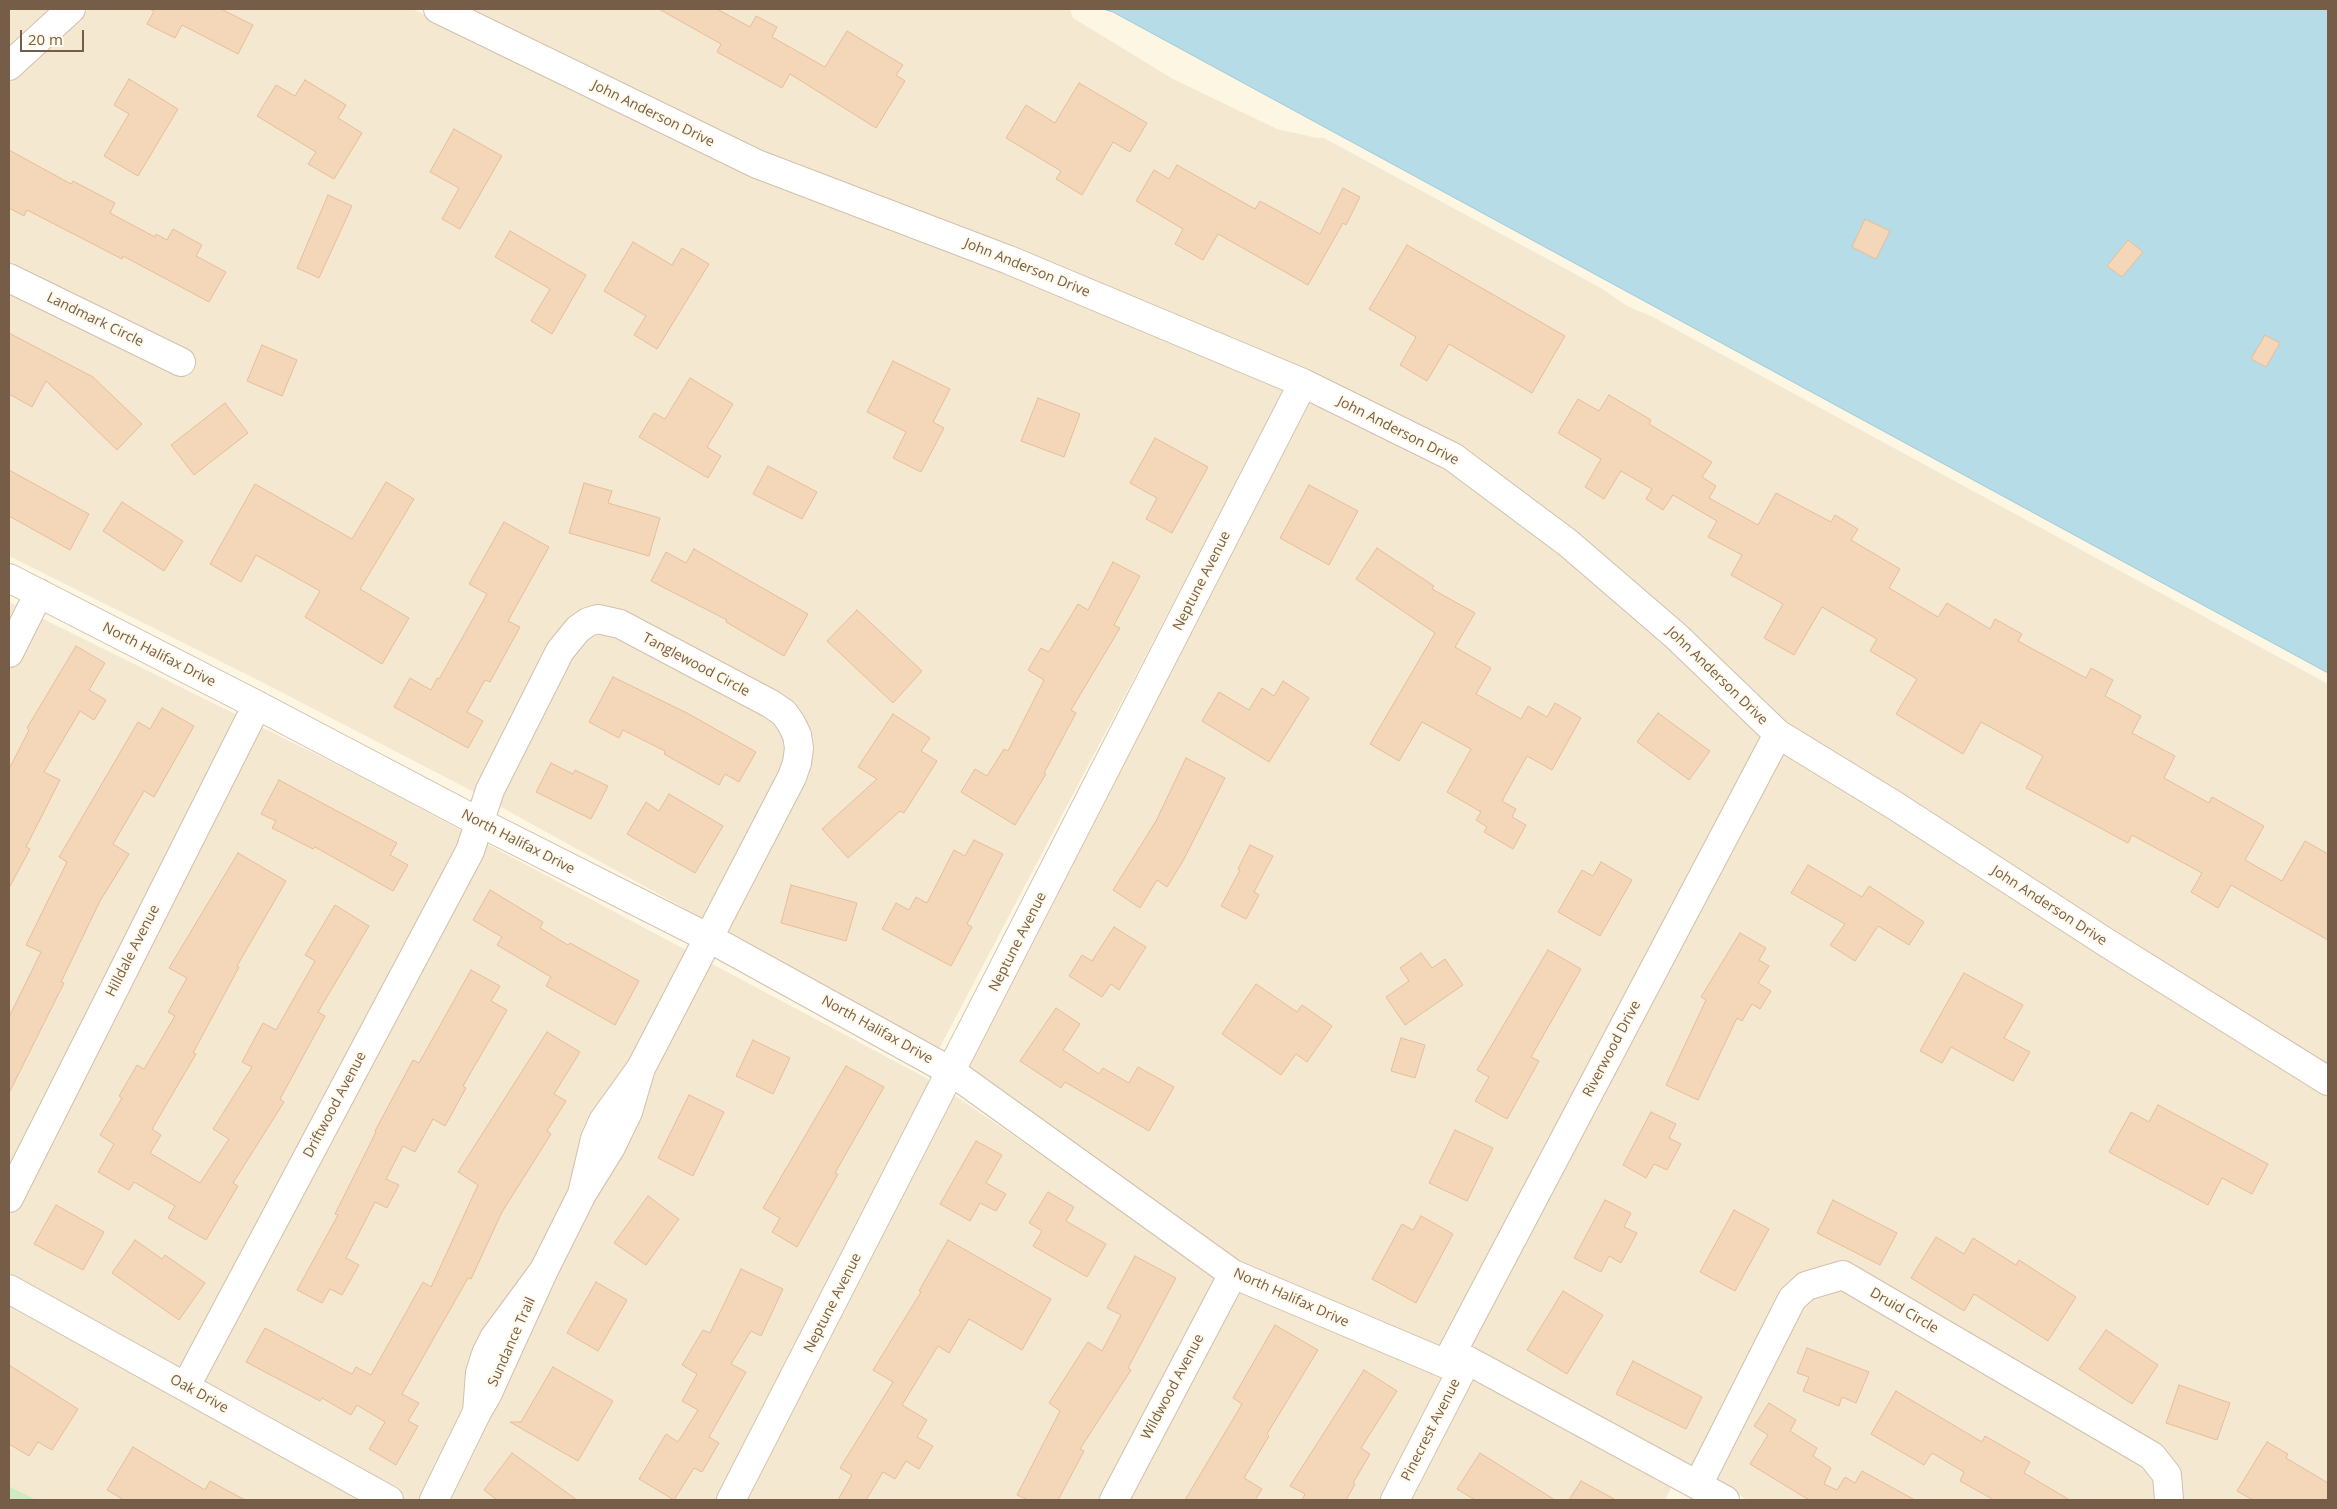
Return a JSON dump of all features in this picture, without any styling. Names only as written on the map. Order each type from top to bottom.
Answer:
[{"type":"street","points":[[9,66],[71,9]]},
{"type":"street","name":"John Anderson Drive","points":[[438,9],[757,164],[1009,260],[1302,383],[1453,457],[1568,543],[1676,636],[1778,734],[1894,805],[2107,944],[2328,1081]]},
{"type":"street","name":"Landmark Circle","points":[[9,278],[181,362]]},
{"type":"street","name":"Neptune Avenue","points":[[731,1500],[952,1072],[1302,383]]},
{"type":"street","name":"North Halifax Drive","points":[[9,578],[257,705],[479,822],[709,938],[952,1072],[1232,1274],[1457,1362],[1688,1488],[1725,1500]]},
{"type":"street","points":[[9,653],[39,593]]},
{"type":"street","name":"Tanglewood Circle","points":[[479,822],[490,790],[568,639],[588,622],[598,620],[620,624],[771,704],[784,713],[797,735],[799,748],[797,763],[792,777],[709,938]]},
{"type":"street","name":"Hilldale Avenue","points":[[9,1198],[257,705]]},
{"type":"street","name":"Riverwood Drive","points":[[1457,1362],[1778,734]]},
{"type":"street","name":"Driftwood Avenue","points":[[186,1386],[470,851],[479,822]]},
{"type":"street","name":"Sundance Trail","points":[[434,1500],[477,1412],[480,1373],[486,1354],[494,1338],[544,1270],[582,1194],[611,1147],[628,1112],[641,1068],[709,938]]},
{"type":"street","name":"Wildwood Avenue","points":[[1114,1500],[1232,1274]]},
{"type":"street","name":"Druid Circle","points":[[1688,1488],[1792,1299],[1806,1286],[1843,1275],[2152,1456],[2168,1475],[2169,1500]]},
{"type":"street","name":"Oak Drive","points":[[9,1289],[388,1500]]},
{"type":"street","name":"Pinecrest Avenue","points":[[1394,1500],[1457,1362]]},
{"type":"shaded area","points":[[9,9],[53,9],[9,50]]},
{"type":"shaded area","points":[[89,9],[413,9],[753,175],[1006,271],[1286,389],[939,1049],[472,791],[256,679],[9,556],[9,290],[187,377],[195,357],[9,265],[9,83]]},
{"type":"shaded area","points":[[463,9],[1070,9],[1073,18],[1173,79],[1277,129],[1324,138],[1601,288],[1627,306],[1653,317],[2328,684],[2328,1068],[1784,725],[1457,447],[760,153]]},
{"type":"shaded area","points":[[1308,398],[1448,467],[1562,552],[1669,644],[1763,735],[1440,1350],[1237,1264],[959,1062]]},
{"type":"shaded area","points":[[9,602],[354,773],[928,1079],[930,1084],[722,1500],[37,1500],[9,1486]]},
{"type":"shaded area","points":[[1783,750],[2328,1094],[2328,1500],[2180,1500],[2179,1476],[1847,1265],[1801,1274],[1692,1470],[1468,1348]]},
{"type":"shaded area","points":[[954,1095],[1218,1276],[1101,1500],[745,1500]]},
{"type":"shaded area","points":[[1238,1288],[1445,1377],[1381,1500],[1128,1500]]},
{"type":"shaded area","points":[[1843,1288],[2146,1465],[2156,1478],[2158,1500],[1748,1500],[1713,1481],[1802,1307],[1812,1296]]},
{"type":"shaded area","points":[[1473,1376],[1673,1484],[1665,1500],[1408,1500]]},
{"type":"green space","points":[[9,1486],[37,1500],[9,1500]]},
{"type":"water","points":[[1103,9],[2328,9],[2328,673],[1113,12]]},
{"type":"building","points":[[149,9],[221,9],[253,25],[238,54],[182,25],[175,38],[147,24],[154,11]]},
{"type":"building","points":[[659,9],[717,9],[750,27],[756,16],[777,27],[772,37],[825,67],[847,31],[903,65],[896,75],[905,81],[876,128],[790,74],[782,88],[717,52],[721,44]]},
{"type":"building","points":[[129,79],[178,109],[138,176],[104,156],[129,114],[114,105]]},
{"type":"building","points":[[305,80],[346,105],[338,118],[362,133],[334,179],[308,164],[316,152],[257,116],[276,85],[295,96]]},
{"type":"building","points":[[1079,83],[1147,123],[1130,152],[1113,142],[1082,195],[1056,179],[1061,171],[1006,138],[1026,105],[1055,123]]},
{"type":"building","points":[[454,129],[502,156],[460,229],[442,219],[459,188],[430,172]]},
{"type":"building","points":[[9,150],[71,184],[73,181],[115,203],[110,213],[155,237],[156,234],[167,240],[173,229],[202,245],[196,256],[226,272],[209,302],[123,256],[122,259],[27,210],[24,216],[9,208]]},
{"type":"building","points":[[1177,165],[1255,209],[1260,201],[1320,234],[1343,188],[1360,197],[1346,225],[1343,223],[1308,285],[1218,234],[1203,260],[1175,244],[1183,229],[1136,201],[1154,170],[1169,179]]},
{"type":"building","points":[[328,195],[352,206],[319,278],[297,268]]},
{"type":"building","points":[[1865,219],[1890,231],[1876,259],[1852,247]]},
{"type":"building","points":[[510,231],[586,275],[552,334],[531,321],[550,289],[495,257]]},
{"type":"building","points":[[2128,240],[2143,252],[2122,277],[2107,266]]},
{"type":"building","points":[[633,242],[672,265],[682,248],[709,264],[657,349],[634,335],[646,316],[604,291]]},
{"type":"building","points":[[1407,245],[1565,336],[1532,393],[1449,344],[1427,381],[1400,365],[1416,337],[1369,309]]},
{"type":"building","points":[[9,333],[93,377],[142,424],[117,450],[46,381],[32,407],[9,394]]},
{"type":"building","points":[[2265,335],[2280,343],[2266,367],[2251,359]]},
{"type":"building","points":[[262,345],[297,360],[282,396],[247,381]]},
{"type":"building","points":[[893,361],[950,389],[933,422],[944,428],[921,472],[893,458],[906,432],[867,412]]},
{"type":"building","points":[[690,378],[733,404],[707,447],[721,456],[708,478],[639,437],[654,413],[665,419]]},
{"type":"building","points":[[1609,395],[1651,420],[1649,424],[1712,462],[1702,477],[1716,486],[1709,498],[1758,525],[1776,493],[1831,522],[1835,515],[1858,529],[1851,540],[1900,569],[1889,588],[1938,617],[1947,603],[1990,629],[1995,619],[2022,634],[2018,641],[2086,678],[2091,668],[2113,680],[2105,696],[2141,716],[2132,733],[2175,756],[2164,778],[2209,803],[2212,797],[2264,826],[2245,860],[2282,881],[2305,841],[2328,854],[2328,940],[2231,885],[2218,908],[2191,892],[2202,873],[2132,835],[2128,843],[2026,788],[2043,756],[1981,722],[1963,754],[1896,714],[1917,679],[1870,651],[1877,639],[1822,607],[1794,655],[1764,638],[1783,604],[1731,575],[1742,555],[1708,537],[1717,521],[1673,495],[1663,510],[1646,499],[1652,489],[1621,471],[1604,499],[1585,487],[1601,459],[1558,433],[1578,399],[1599,411]]},
{"type":"building","points":[[1038,398],[1080,414],[1064,457],[1021,441]]},
{"type":"building","points":[[225,403],[248,433],[194,475],[171,445]]},
{"type":"building","points":[[1155,438],[1208,467],[1172,533],[1146,519],[1157,498],[1130,483]]},
{"type":"building","points":[[768,466],[817,492],[802,519],[753,494]]},
{"type":"building","points":[[9,470],[89,514],[70,550],[9,516]]},
{"type":"building","points":[[386,482],[414,499],[360,589],[409,618],[382,664],[305,617],[320,591],[256,555],[241,582],[210,564],[255,484],[352,539]]},
{"type":"building","points":[[584,483],[612,491],[608,503],[660,518],[649,556],[569,533]]},
{"type":"building","points":[[1309,485],[1358,511],[1329,565],[1280,538]]},
{"type":"building","points":[[122,502],[183,541],[164,571],[103,531]]},
{"type":"building","points":[[504,522],[549,547],[508,621],[520,627],[490,682],[485,680],[467,712],[483,721],[468,748],[394,707],[410,678],[431,690],[437,678],[439,679],[487,594],[469,584]]},
{"type":"building","points":[[1377,548],[1434,586],[1432,589],[1475,613],[1455,647],[1491,668],[1476,694],[1521,719],[1528,706],[1547,717],[1555,703],[1581,718],[1552,770],[1527,756],[1502,801],[1516,809],[1512,817],[1526,825],[1513,849],[1484,832],[1487,827],[1476,820],[1481,812],[1447,792],[1471,749],[1422,722],[1399,761],[1370,744],[1435,633],[1356,579]]},
{"type":"building","points":[[694,549],[808,614],[784,656],[726,622],[727,620],[651,581],[666,552],[686,563]]},
{"type":"building","points":[[1113,562],[1140,576],[1114,625],[1120,628],[1071,710],[1076,713],[1044,773],[1046,774],[1015,825],[961,792],[975,769],[987,776],[1004,749],[1008,751],[1044,680],[1028,670],[1041,648],[1049,652],[1078,604],[1088,610]]},
{"type":"building","points":[[857,610],[922,671],[893,703],[827,641]]},
{"type":"building","points":[[76,646],[105,663],[89,690],[106,700],[94,720],[80,711],[44,772],[60,780],[26,847],[30,849],[9,888],[9,769],[29,730],[27,728]]},
{"type":"building","points":[[613,677],[687,713],[756,752],[739,782],[725,774],[719,785],[664,754],[665,751],[623,730],[619,738],[589,722]]},
{"type":"building","points":[[1283,681],[1309,698],[1269,762],[1202,721],[1219,692],[1249,710],[1262,688],[1274,696]]},
{"type":"building","points":[[162,708],[194,726],[154,797],[144,791],[113,844],[129,854],[100,901],[61,982],[64,983],[9,1093],[9,1017],[41,952],[26,945],[67,862],[59,857],[138,722],[150,729]]},
{"type":"building","points":[[1658,713],[1710,751],[1689,780],[1637,742]]},
{"type":"building","points":[[893,714],[930,738],[921,751],[937,761],[904,813],[900,811],[848,858],[822,829],[877,779],[858,767]]},
{"type":"building","points":[[1186,758],[1225,778],[1183,861],[1167,887],[1157,880],[1140,908],[1113,890],[1156,821]]},
{"type":"building","points":[[551,763],[573,774],[575,770],[608,786],[591,819],[536,792]]},
{"type":"building","points":[[279,780],[397,843],[390,855],[408,865],[393,891],[315,847],[313,849],[272,828],[276,821],[261,814]]},
{"type":"building","points":[[669,794],[723,826],[695,873],[627,834],[646,802],[659,811]]},
{"type":"building","points":[[974,840],[1003,854],[967,924],[972,927],[951,966],[882,929],[896,903],[909,910],[916,897],[927,903],[954,850],[965,856]]},
{"type":"building","points":[[1250,845],[1273,856],[1254,892],[1259,895],[1246,919],[1221,906],[1240,870],[1238,869]]},
{"type":"building","points":[[238,853],[286,881],[237,966],[239,967],[193,1053],[196,1054],[152,1129],[161,1135],[150,1153],[200,1183],[229,1139],[213,1129],[252,1067],[242,1062],[263,1023],[276,1030],[315,961],[305,955],[335,905],[369,926],[318,1012],[325,1016],[280,1099],[284,1102],[233,1183],[238,1186],[206,1240],[168,1218],[175,1206],[134,1182],[129,1190],[98,1172],[114,1144],[100,1135],[122,1098],[119,1096],[137,1065],[144,1069],[175,1016],[168,1012],[187,978],[169,968]]},
{"type":"building","points":[[1601,862],[1632,880],[1600,936],[1558,912],[1582,870],[1593,876]]},
{"type":"building","points":[[1808,865],[1862,897],[1869,886],[1924,922],[1909,945],[1878,926],[1855,961],[1830,945],[1845,924],[1791,893]]},
{"type":"building","points":[[791,885],[857,903],[846,941],[781,923]]},
{"type":"building","points":[[490,890],[543,922],[540,928],[568,945],[570,943],[639,981],[615,1025],[546,986],[551,977],[497,945],[502,937],[473,920]]},
{"type":"building","points":[[1114,927],[1146,947],[1119,990],[1111,984],[1102,997],[1069,976],[1082,955],[1092,961]]},
{"type":"building","points":[[1740,933],[1766,948],[1759,960],[1769,966],[1758,983],[1771,991],[1760,1009],[1752,1004],[1742,1021],[1737,1018],[1698,1100],[1666,1085],[1706,1000],[1701,997]]},
{"type":"building","points":[[1548,950],[1581,969],[1531,1057],[1539,1061],[1507,1119],[1475,1101],[1489,1077],[1477,1070]]},
{"type":"building","points":[[1421,953],[1432,968],[1445,959],[1463,985],[1405,1025],[1386,997],[1409,981],[1400,968]]},
{"type":"building","points":[[471,970],[500,986],[491,1001],[507,1010],[463,1086],[466,1088],[445,1126],[433,1119],[415,1152],[403,1146],[386,1179],[399,1185],[387,1208],[375,1202],[346,1258],[359,1265],[342,1295],[330,1289],[322,1303],[297,1290],[338,1215],[335,1214],[375,1131],[413,1060],[419,1063]]},
{"type":"building","points":[[1964,973],[2023,1005],[2004,1038],[2030,1052],[2013,1081],[1951,1047],[1942,1063],[1920,1051]]},
{"type":"building","points":[[1256,984],[1297,1012],[1302,1005],[1332,1026],[1307,1062],[1296,1054],[1281,1075],[1222,1034]]},
{"type":"building","points":[[1056,1008],[1080,1024],[1063,1050],[1099,1074],[1103,1068],[1129,1083],[1138,1067],[1174,1087],[1149,1131],[1065,1082],[1061,1088],[1020,1061]]},
{"type":"building","points":[[547,1032],[580,1052],[554,1094],[566,1101],[547,1131],[551,1134],[502,1212],[471,1279],[468,1278],[402,1394],[419,1403],[408,1421],[418,1426],[396,1465],[369,1449],[385,1422],[357,1405],[351,1415],[322,1398],[320,1401],[246,1362],[265,1328],[352,1374],[356,1367],[371,1375],[423,1282],[431,1287],[478,1185],[458,1172]]},
{"type":"building","points":[[1401,1038],[1425,1045],[1415,1078],[1391,1071]]},
{"type":"building","points":[[753,1040],[790,1058],[773,1094],[736,1076]]},
{"type":"building","points":[[846,1066],[884,1087],[835,1173],[838,1174],[797,1247],[772,1232],[780,1218],[763,1208]]},
{"type":"building","points":[[689,1095],[724,1112],[693,1176],[658,1158]]},
{"type":"building","points":[[2158,1105],[2268,1164],[2252,1194],[2222,1178],[2208,1205],[2109,1152],[2131,1112],[2149,1122]]},
{"type":"building","points":[[1651,1112],[1676,1124],[1669,1138],[1681,1144],[1667,1170],[1654,1164],[1646,1178],[1623,1165]]},
{"type":"building","points":[[1455,1130],[1493,1148],[1467,1201],[1429,1183]]},
{"type":"building","points":[[976,1141],[1002,1155],[986,1183],[1006,1194],[996,1211],[980,1203],[970,1221],[940,1204]]},
{"type":"building","points":[[1048,1192],[1074,1207],[1066,1221],[1106,1244],[1087,1277],[1033,1246],[1042,1231],[1029,1223]]},
{"type":"building","points":[[648,1196],[679,1219],[646,1265],[614,1243]]},
{"type":"building","points":[[1605,1200],[1631,1213],[1624,1227],[1637,1233],[1621,1263],[1609,1256],[1601,1272],[1574,1258]]},
{"type":"building","points":[[1833,1200],[1897,1233],[1880,1265],[1817,1233]]},
{"type":"building","points":[[56,1205],[104,1232],[83,1270],[34,1244]]},
{"type":"building","points":[[1734,1210],[1769,1229],[1735,1291],[1700,1272]]},
{"type":"building","points":[[1421,1216],[1453,1234],[1416,1303],[1372,1279],[1402,1224],[1413,1230]]},
{"type":"building","points":[[1936,1237],[1964,1254],[1973,1238],[2016,1265],[2019,1260],[2076,1297],[2048,1341],[1974,1294],[1964,1311],[1911,1278]]},
{"type":"building","points":[[135,1240],[162,1259],[165,1255],[205,1283],[179,1320],[112,1273]]},
{"type":"building","points":[[948,1240],[1051,1299],[1022,1350],[969,1319],[949,1353],[938,1346],[902,1405],[927,1420],[917,1437],[933,1446],[919,1469],[906,1461],[895,1479],[883,1472],[866,1500],[838,1500],[852,1475],[840,1468],[893,1382],[873,1370],[921,1292],[919,1291]]},
{"type":"building","points":[[1135,1256],[1176,1278],[1128,1368],[1131,1370],[1080,1449],[1084,1451],[1058,1500],[1028,1500],[1017,1495],[1060,1411],[1049,1403],[1088,1342],[1102,1351],[1121,1315],[1107,1308]]},
{"type":"building","points":[[741,1269],[783,1289],[761,1336],[751,1331],[731,1364],[746,1372],[709,1437],[719,1443],[702,1472],[694,1468],[674,1500],[639,1479],[666,1434],[678,1442],[698,1410],[682,1401],[697,1374],[682,1365],[703,1330],[710,1333]]},
{"type":"building","points":[[596,1282],[627,1300],[598,1351],[567,1333]]},
{"type":"building","points":[[1563,1291],[1603,1315],[1567,1374],[1527,1350]]},
{"type":"building","points":[[1275,1325],[1318,1350],[1267,1434],[1269,1436],[1244,1478],[1262,1489],[1255,1500],[1185,1500],[1242,1404],[1233,1398]]},
{"type":"building","points":[[2106,1330],[2158,1365],[2132,1404],[2079,1369]]},
{"type":"building","points":[[1807,1348],[1869,1372],[1856,1403],[1842,1397],[1839,1406],[1803,1391],[1809,1377],[1797,1373]]},
{"type":"building","points":[[1633,1361],[1702,1397],[1686,1429],[1616,1394]]},
{"type":"building","points":[[9,1365],[78,1409],[52,1450],[38,1442],[29,1456],[9,1444]]},
{"type":"building","points":[[553,1367],[613,1401],[578,1461],[510,1422],[521,1422]]},
{"type":"building","points":[[1364,1370],[1397,1391],[1361,1448],[1370,1454],[1353,1483],[1355,1484],[1346,1500],[1302,1500],[1305,1494],[1290,1486]]},
{"type":"building","points":[[2179,1385],[2230,1403],[2217,1440],[2166,1423]]},
{"type":"building","points":[[1896,1391],[1982,1442],[1985,1436],[2030,1462],[2024,1473],[2070,1500],[1994,1500],[1960,1481],[1964,1472],[1932,1453],[1924,1465],[1871,1434]]},
{"type":"building","points":[[1769,1403],[1796,1420],[1790,1431],[1817,1448],[1813,1456],[1831,1468],[1824,1484],[1837,1490],[1845,1477],[1855,1483],[1862,1471],[1915,1500],[1809,1500],[1750,1464],[1768,1435],[1754,1426]]},
{"type":"building","points":[[2267,1442],[2288,1454],[2286,1458],[2328,1483],[2328,1500],[2253,1500],[2237,1491]]},
{"type":"building","points":[[133,1447],[205,1490],[210,1481],[245,1500],[124,1500],[107,1490]]},
{"type":"building","points":[[512,1453],[577,1500],[497,1500],[484,1490]]},
{"type":"building","points":[[1480,1453],[1555,1500],[1475,1500],[1457,1489]]},
{"type":"building","points":[[1581,1481],[1616,1500],[1569,1500]]}]
